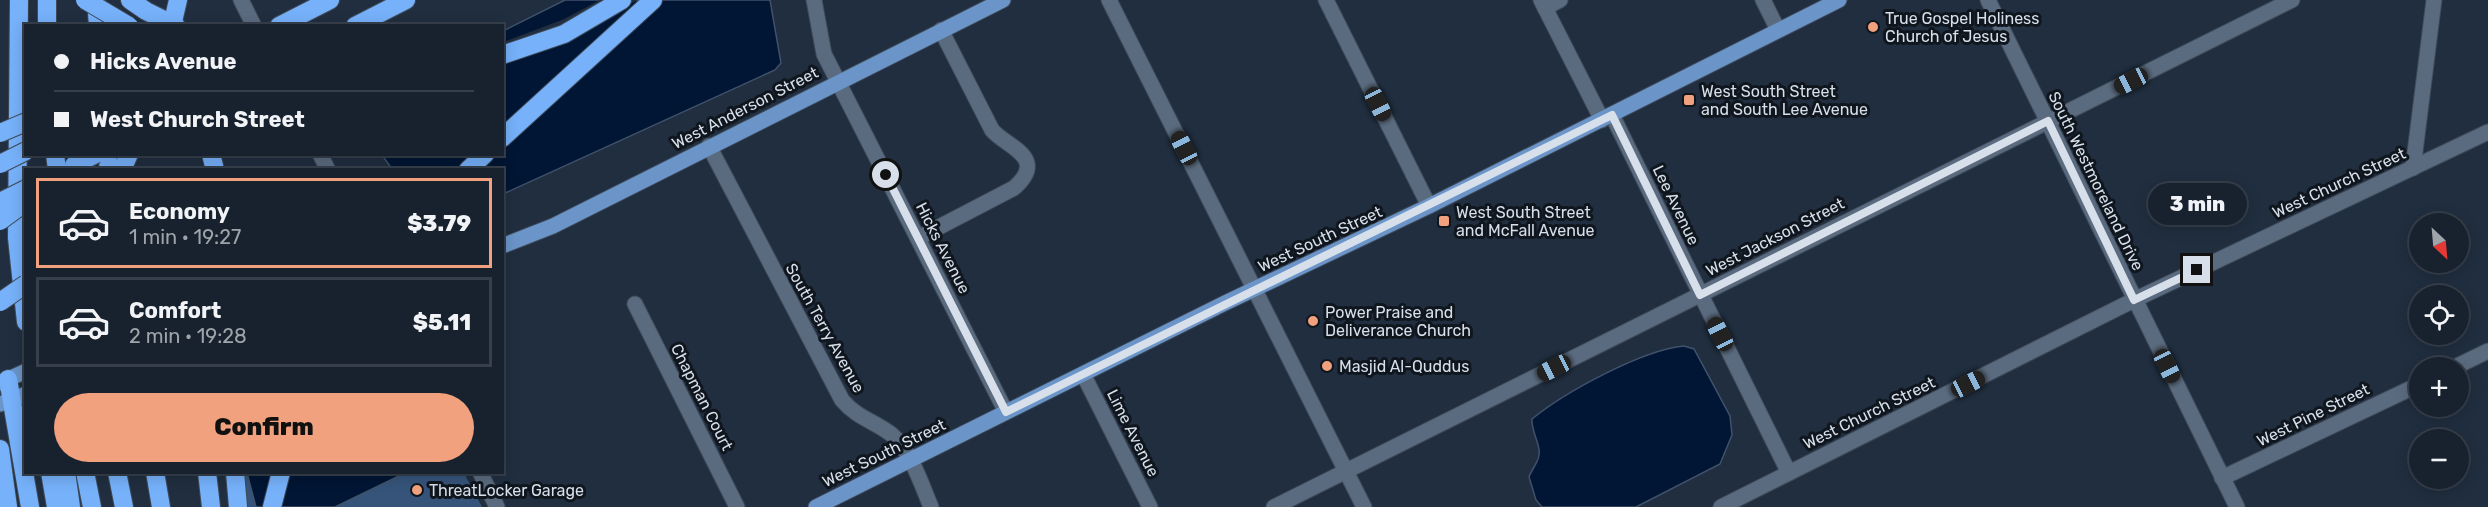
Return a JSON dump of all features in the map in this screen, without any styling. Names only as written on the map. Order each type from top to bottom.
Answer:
[{"type":"highway","points":[[19,0],[17,238],[24,303]]},
{"type":"highway","points":[[47,0],[47,24]]},
{"type":"highway","points":[[86,0],[126,24]]},
{"type":"highway","points":[[92,24],[94,0]]},
{"type":"highway","points":[[94,0],[98,24]]},
{"type":"highway","points":[[130,0],[170,24]]},
{"type":"highway","points":[[174,24],[178,0]]},
{"type":"highway","points":[[287,22],[330,0]]},
{"type":"highway","points":[[359,24],[406,0]]},
{"type":"highway","points":[[504,55],[564,34],[622,0]]},
{"type":"highway","points":[[504,136],[653,0]]},
{"type":"highway","points":[[0,133],[24,123]]},
{"type":"highway","points":[[0,164],[24,152]]},
{"type":"highway","points":[[57,156],[70,168]]},
{"type":"highway","points":[[72,168],[88,156]]},
{"type":"highway","points":[[73,168],[93,156]]},
{"type":"highway","points":[[470,168],[483,156]]},
{"type":"highway","points":[[0,202],[24,190]]},
{"type":"highway","points":[[0,221],[24,203]]},
{"type":"highway","points":[[0,302],[24,285]]},
{"type":"highway","points":[[4,381],[12,399],[24,471]]},
{"type":"highway","points":[[0,449],[8,507]]},
{"type":"highway","points":[[24,474],[30,507]]},
{"type":"highway","points":[[50,474],[56,507]]},
{"type":"highway","points":[[66,474],[71,507]]},
{"type":"highway","points":[[86,474],[92,507]]},
{"type":"highway","points":[[117,474],[124,507]]},
{"type":"highway","points":[[155,474],[161,507]]},
{"type":"highway","points":[[207,474],[211,507]]},
{"type":"highway","points":[[235,474],[238,507]]},
{"type":"highway","points":[[272,507],[280,474]]},
{"type":"main road","name":"West Anderson Street","points":[[504,245],[553,226],[1003,0]]},
{"type":"main road","name":"West South Street","points":[[816,507],[1429,206],[1839,0]]},
{"type":"main road","points":[[4,381],[24,372]]},
{"type":"street","points":[[241,0],[253,24]]},
{"type":"street","name":"Hicks Avenue","points":[[814,0],[824,54],[837,82],[1006,412]]},
{"type":"street","points":[[1109,0],[1364,507]]},
{"type":"street","points":[[1326,0],[1429,206]]},
{"type":"street","points":[[1543,4],[1560,0]]},
{"type":"street","points":[[1763,0],[1778,30]]},
{"type":"street","name":"South Westmoreland Drive","points":[[1988,0],[2236,507]]},
{"type":"street","name":"West Jackson Street","points":[[1274,507],[2292,0]]},
{"type":"street","points":[[2413,168],[2434,0]]},
{"type":"street","name":"Lee Avenue","points":[[1543,4],[1607,117],[1789,472]]},
{"type":"street","points":[[918,238],[1007,192],[1024,176],[1024,158],[1013,144],[998,137],[992,130],[941,30]]},
{"type":"street","name":"West Church Street","points":[[1721,507],[2134,300],[2488,132]]},
{"type":"street","name":"South Terry Avenue","points":[[709,146],[842,400],[853,413],[894,437],[910,460],[931,507]]},
{"type":"street","name":"Chapman Court","points":[[635,304],[737,507]]},
{"type":"street","points":[[2469,360],[2488,351]]},
{"type":"street","name":"Lime Avenue","points":[[1083,374],[1150,507]]},
{"type":"street","name":"West Pine Street","points":[[2222,478],[2409,389]]},
{"type":"street","points":[[481,474],[497,507]]},
{"type":"shaded area","points":[[565,0],[770,0],[781,63],[775,70],[504,194],[504,168],[391,168],[383,156],[504,156],[504,30]]},
{"type":"shaded area","points":[[1684,346],[1694,349],[1730,416],[1732,435],[1720,464],[1636,507],[1542,507],[1536,500],[1529,477],[1539,454],[1532,419],[1546,408],[1605,374],[1647,355]]},
{"type":"shaded area","points":[[225,474],[465,474],[482,507],[229,507]]},
{"type":"shaded area","points":[[247,474],[403,474],[335,507],[256,507]]},
{"type":"pier","points":[[600,0],[637,0],[623,9],[504,62],[504,42],[562,20]]},
{"type":"place","name":"True Gospel Holiness Church of Jesus","points":[[1873,27]]},
{"type":"place","name":"West South Street and South Lee Avenue","points":[[1689,100]]},
{"type":"place","name":"West South Street and McFall Avenue","points":[[1444,221]]},
{"type":"place","name":"Power Praise and Deliverance Church","points":[[1313,321]]},
{"type":"place","name":"Masjid Al-Quddus","points":[[1327,366]]},
{"type":"place","name":"ThreatLocker Garage","points":[[417,490]]},
{"type":"route","points":[[886,175],[1006,412],[1612,115],[1700,295],[2048,121],[2134,300],[2197,270]]}]
